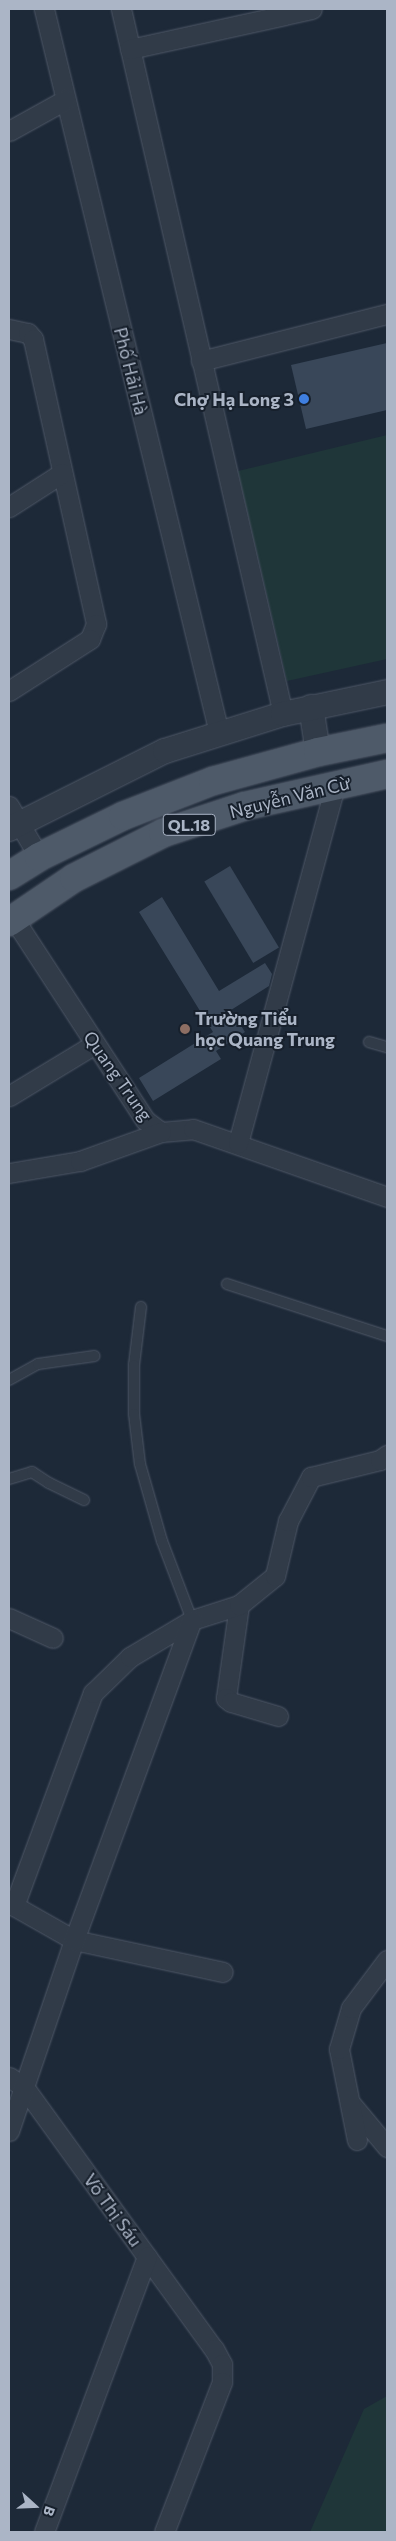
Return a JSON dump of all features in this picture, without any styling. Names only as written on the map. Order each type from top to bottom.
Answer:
[{"type":"main road","name":"Nguyễn Văn Cừ","points":[[9,876],[38,857],[123,816],[213,781],[318,752],[387,738]]},
{"type":"main road","name":"Nguyễn Văn Cừ","points":[[11,920],[74,878],[163,833],[245,806],[387,774]]},
{"type":"street","name":"Phố Hải Hà","points":[[44,9],[219,733]]},
{"type":"street","points":[[121,9],[283,714]]},
{"type":"street","points":[[130,49],[312,9]]},
{"type":"street","points":[[9,131],[65,100]]},
{"type":"street","points":[[201,361],[387,314]]},
{"type":"street","points":[[9,329],[28,333],[33,339],[95,615],[94,632],[82,644],[9,691]]},
{"type":"street","points":[[9,507],[62,473]]},
{"type":"street","points":[[38,857],[12,820],[165,751],[283,714],[387,692]]},
{"type":"street","points":[[311,707],[318,752]]},
{"type":"street","points":[[238,1143],[335,785]]},
{"type":"street","name":"Quang Trung","points":[[11,920],[145,1120],[161,1132],[193,1129],[238,1143],[387,1197]]},
{"type":"street","points":[[9,1096],[95,1044]]},
{"type":"street","points":[[9,1173],[80,1161],[161,1132]]},
{"type":"street","points":[[223,1972],[74,1940],[11,1904],[93,1693],[130,1657],[192,1620],[239,1605],[275,1576],[288,1521],[311,1477],[380,1460],[387,1455]]},
{"type":"street","points":[[239,1605],[226,1698],[231,1702],[278,1716]]},
{"type":"street","points":[[9,1618],[53,1638]]},
{"type":"street","points":[[9,2131],[17,2082],[74,1940],[192,1620]]},
{"type":"street","points":[[357,2140],[339,2049],[351,2008],[387,1960]]},
{"type":"street","name":"Võ Thị Sáu","points":[[17,2082],[214,2349],[222,2364],[222,2382],[164,2532]]},
{"type":"street","points":[[351,2104],[387,2147]]},
{"type":"street","points":[[44,2532],[146,2256]]},
{"type":"lane","points":[[370,1042],[387,1047]]},
{"type":"lane","points":[[227,1284],[387,1336]]},
{"type":"lane","points":[[140,1307],[134,1364],[134,1414],[140,1464],[162,1541],[192,1620]]},
{"type":"lane","points":[[9,1380],[38,1364],[94,1356]]},
{"type":"lane","points":[[9,1479],[32,1472],[48,1483],[84,1500]]},
{"type":"green space","points":[[387,435],[387,659],[287,681],[238,471]]},
{"type":"green space","points":[[387,2396],[387,2532],[310,2532],[364,2409]]},
{"type":"building","points":[[387,343],[387,410],[306,429],[291,365]]},
{"type":"building","points":[[230,866],[279,947],[253,963],[204,881]]},
{"type":"building","points":[[162,897],[219,991],[265,963],[272,974],[269,986],[231,1010],[245,1032],[216,1051],[221,1059],[153,1101],[139,1078],[213,1032],[139,912]]},
{"type":"place","name":"Chợ Hạ Long 3","points":[[304,399]]},
{"type":"place","name":"Trường Tiểu học Quang Trung","points":[[185,1029]]}]
